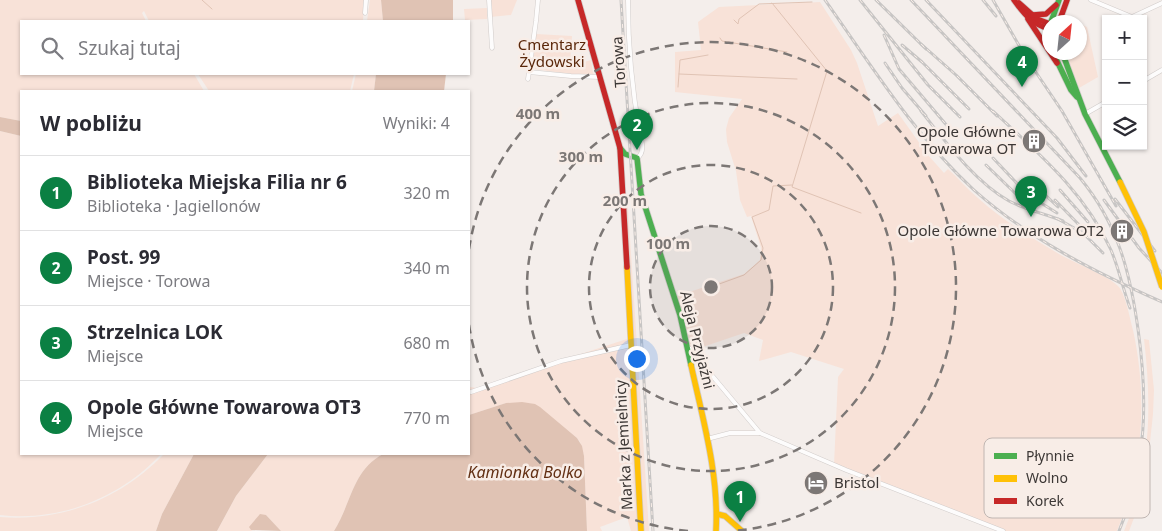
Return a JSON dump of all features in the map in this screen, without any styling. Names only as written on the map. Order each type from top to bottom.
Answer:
[{"type":"main road","name":"Marka z Jemielnicy","points":[[578,0],[620,148],[642,531]]},
{"type":"main road","points":[[1015,0],[1042,27]]},
{"type":"main road","points":[[1062,15],[1067,0]]},
{"type":"main road","points":[[1030,17],[1047,15],[1058,3]]},
{"type":"main road","points":[[1053,15],[1058,3]]},
{"type":"main road","points":[[1030,17],[1042,22]]},
{"type":"main road","points":[[1030,17],[1071,90],[1078,98]]},
{"type":"main road","points":[[1065,60],[1085,114],[1144,232],[1162,287]]},
{"type":"main road","points":[[620,148],[625,154],[637,158]]},
{"type":"main road","name":"Aleja Przyjaźni","points":[[637,158],[644,207],[680,315],[714,468],[717,514],[716,531]]},
{"type":"main road","points":[[717,514],[725,516],[742,531]]},
{"type":"street","points":[[365,13],[366,0]]},
{"type":"street","points":[[489,0],[492,48]]},
{"type":"street","points":[[528,79],[538,0]]},
{"type":"street","name":"Torowa","points":[[628,0],[634,98],[642,147],[637,158]]},
{"type":"street","points":[[1091,0],[1132,17],[1162,3]]},
{"type":"street","points":[[1147,79],[1162,70]]},
{"type":"street","points":[[529,72],[600,77]]},
{"type":"street","points":[[1085,114],[1102,104]]},
{"type":"street","points":[[685,339],[691,351],[760,432],[846,470],[1003,531]]},
{"type":"street","points":[[471,392],[562,361],[630,345]]},
{"type":"street","points":[[707,439],[730,433],[760,432]]},
{"type":"green space","points":[[0,0],[364,0],[363,20],[148,20],[144,11],[142,13],[146,20],[20,20],[20,75],[195,75],[203,90],[20,90],[20,121],[0,117]]},
{"type":"green space","points":[[370,0],[381,0],[383,20],[367,20]]},
{"type":"green space","points":[[489,0],[517,0],[511,15],[490,17]]},
{"type":"green space","points":[[820,2],[851,50],[878,126],[898,113],[928,155],[944,173],[948,169],[987,206],[1027,235],[1059,254],[1107,278],[1119,287],[1126,302],[1138,356],[1141,407],[1139,438],[984,438],[984,518],[1122,518],[1117,531],[1003,531],[834,465],[838,377],[844,369],[791,352],[759,361],[763,340],[744,333],[688,352],[674,297],[744,274],[760,260],[761,248],[751,216],[747,217],[740,200],[736,171],[727,142],[726,129],[729,118],[742,99],[675,92],[675,52],[701,50],[698,22],[719,7]]},
{"type":"green space","points":[[487,8],[487,19],[465,20],[464,9]]},
{"type":"green space","points":[[1087,27],[1098,77],[1079,88],[1067,60],[1087,60]]},
{"type":"green space","name":"Cmentarz Żydowski","points":[[536,34],[572,36],[570,63],[581,63],[591,60],[595,75],[534,69],[532,65]]},
{"type":"green space","points":[[199,75],[354,75],[350,90],[208,90]]},
{"type":"green space","points":[[356,75],[376,75],[374,90],[352,90]]},
{"type":"green space","points":[[0,131],[20,136],[20,455],[160,455],[145,470],[127,483],[88,504],[45,515],[0,515]]},
{"type":"green space","points":[[628,207],[649,531],[631,531],[627,517],[600,527],[602,531],[587,531],[584,456],[577,438],[540,408],[529,403],[506,403],[470,415],[470,387],[477,388],[630,338],[622,208]]},
{"type":"green space","points":[[1144,339],[1149,340],[1154,390],[1150,442],[1150,438],[1147,438],[1147,364]]},
{"type":"green space","points":[[163,455],[193,455],[162,514],[156,531],[0,531],[0,517],[46,516],[68,511],[110,495],[129,484]]},
{"type":"green space","points":[[267,455],[382,455],[365,469],[359,478],[334,531],[281,531],[266,515],[251,530],[253,531],[217,531],[236,496]]},
{"type":"green space","points":[[1129,518],[1134,518],[1129,531],[1124,531]]},
{"type":"water","points":[[381,0],[453,0],[453,20],[383,20]]},
{"type":"water","points":[[376,75],[446,75],[444,90],[374,90]]},
{"type":"water","points":[[0,117],[20,121],[20,136],[0,131]]},
{"type":"water","name":"Kamionka Bolko","points":[[522,402],[535,404],[577,438],[582,446],[584,456],[587,531],[334,531],[359,478],[373,461],[382,455],[470,455],[470,415],[506,403]]},
{"type":"water","points":[[193,455],[267,455],[236,496],[217,531],[156,531],[162,514]]},
{"type":"water","points":[[260,514],[266,515],[281,531],[251,530],[249,527]]},
{"type":"waterway","points":[[202,0],[212,9]]},
{"type":"waterway","points":[[734,20],[738,24],[739,19],[759,4],[812,2]]},
{"type":"waterway","points":[[772,3],[827,71],[792,187],[861,213]]},
{"type":"waterway","points":[[720,38],[722,41],[787,52]]},
{"type":"waterway","points":[[678,87],[680,60],[708,55]]},
{"type":"waterway","points":[[679,74],[797,79]]},
{"type":"waterway","points":[[711,287],[744,275],[761,260],[763,248],[752,217],[769,210],[773,186],[792,185]]},
{"type":"railway","points":[[621,0],[653,531]]},
{"type":"railway","points":[[825,0],[913,123],[932,147],[974,190],[995,208],[1040,239],[1112,279],[1162,302]]},
{"type":"railway","points":[[860,0],[928,85],[960,117]]},
{"type":"railway","points":[[876,0],[926,49]]},
{"type":"railway","points":[[911,0],[1080,178],[1104,213],[1120,249],[1135,308],[1143,381],[1142,438]]},
{"type":"railway","points":[[926,0],[1057,138],[1086,176]]},
{"type":"railway","points":[[983,0],[996,16]]},
{"type":"railway","points":[[993,0],[1025,56],[1062,111],[1116,206]]},
{"type":"railway","points":[[884,35],[899,69],[949,128]]},
{"type":"railway","points":[[921,44],[956,75],[997,116]]},
{"type":"railway","points":[[902,45],[922,62],[969,109]]},
{"type":"railway","points":[[885,63],[902,88],[926,116]]},
{"type":"railway","points":[[921,111],[961,160],[996,193],[1016,204],[1063,221]]},
{"type":"railway","points":[[993,111],[1043,158],[1088,209],[1111,250],[1130,308]]},
{"type":"railway","points":[[993,158],[1025,192]]},
{"type":"railway","points":[[986,165],[1031,206]]},
{"type":"railway","points":[[1060,190],[1088,222]]},
{"type":"railway","points":[[1042,192],[1058,207]]},
{"type":"railway","points":[[1025,193],[1057,213]]},
{"type":"railway","points":[[1115,199],[1155,251]]},
{"type":"railway","points":[[1055,200],[1083,229]]},
{"type":"railway","points":[[1104,200],[1139,248],[1162,273]]},
{"type":"railway","points":[[1058,219],[1083,233],[1103,253]]},
{"type":"railway","points":[[1119,531],[1124,518]]},
{"type":"traffic: fast","points":[[1054,15],[1059,0]]},
{"type":"traffic: fast","points":[[1065,60],[1085,114],[1120,182]]},
{"type":"traffic: fast","points":[[1057,61],[1071,90],[1077,97]]},
{"type":"traffic: fast","points":[[620,148],[625,154],[637,158],[641,194],[680,315],[691,365]]},
{"type":"traffic: slow","points":[[1120,182],[1144,232],[1162,287]]},
{"type":"traffic: slow","points":[[627,267],[641,531]]},
{"type":"traffic: slow","points":[[691,365],[713,468],[716,531]]},
{"type":"traffic: slow","points":[[717,514],[725,516],[742,531]]},
{"type":"traffic: jam","points":[[578,0],[620,148],[627,267]]},
{"type":"traffic: jam","points":[[1014,0],[1029,18],[1042,26]]},
{"type":"traffic: jam","points":[[1062,15],[1067,0]]},
{"type":"traffic: jam","points":[[1019,3],[1037,19],[1042,21]]},
{"type":"traffic: jam","points":[[1033,15],[1046,14],[1056,5]]},
{"type":"traffic: jam","points":[[1028,19],[1057,63]]},
{"type":"place","name":"Opole Główne Towarowa OT3","points":[[1022,87]]},
{"type":"place","name":"Opole Główne Towarowa OT","points":[[1034,141]]},
{"type":"place","name":"Post. 99","points":[[637,150]]},
{"type":"place","name":"Strzelnica LOK","points":[[1031,217]]},
{"type":"place","name":"Opole Główne Towarowa OT2","points":[[1122,231]]},
{"type":"place","name":"Bristol","points":[[816,483]]},
{"type":"place","name":"Biblioteka Miejska Filia nr 6","points":[[740,522]]}]
